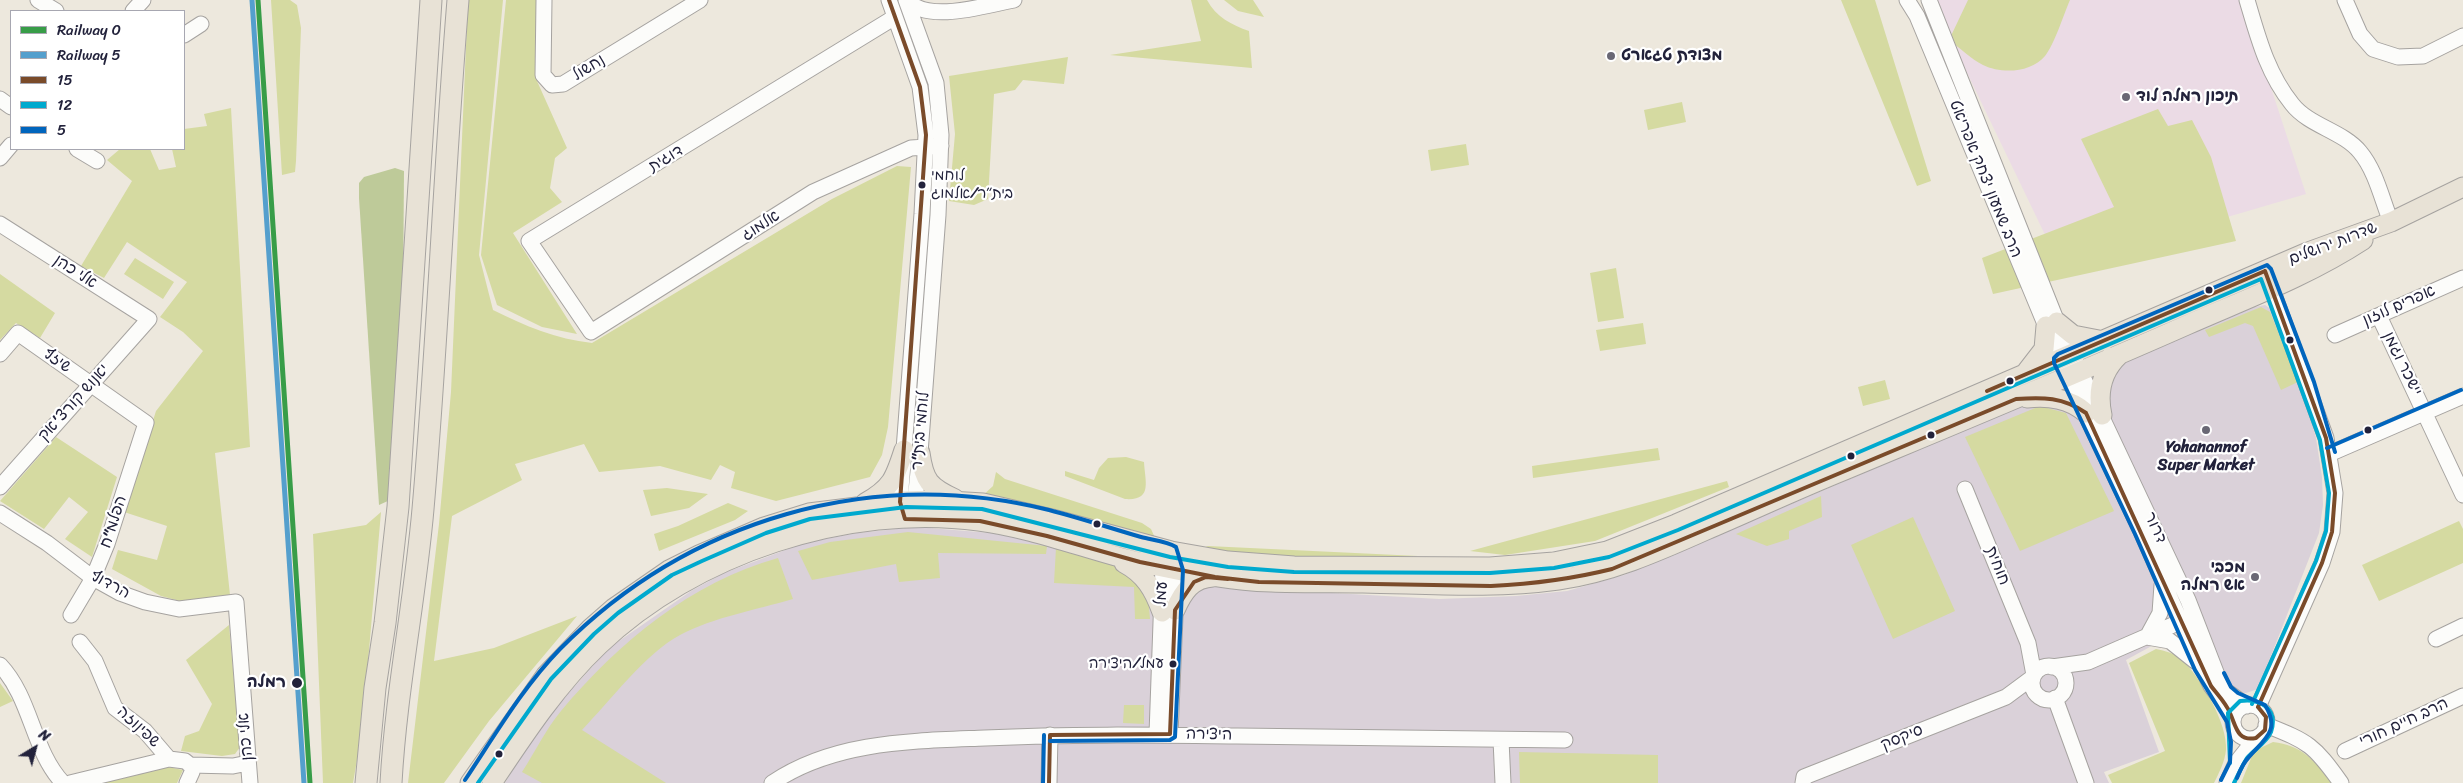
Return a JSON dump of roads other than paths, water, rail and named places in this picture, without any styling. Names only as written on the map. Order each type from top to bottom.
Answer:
[{"type":"highway","points":[[366,783],[375,688],[385,623],[398,507],[431,0]]},
{"type":"highway","points":[[391,783],[397,702],[411,627],[423,509],[458,0]]},
{"type":"main road","name":"שדרות ירושלים","points":[[470,783],[520,709],[546,675],[590,629],[614,608],[669,570],[730,540],[790,518],[844,508],[907,507],[961,501],[1014,510],[1215,577],[1259,582],[1491,586],[1585,576],[1655,552],[1841,471],[2016,399],[2070,366],[2104,341],[2269,279],[2331,260],[2391,222],[2463,187]]},
{"type":"main road","name":"שדרות ירושלים","points":[[907,507],[932,518],[980,521],[1102,552],[1170,562],[1228,561],[1294,566],[1490,567],[1581,558],[1606,551],[1676,524],[2024,374],[2119,355],[2269,279]]},
{"type":"main road","points":[[2024,374],[2034,365],[2044,349],[2052,324],[2073,335],[2104,341]]},
{"type":"main road","points":[[2016,399],[2038,397],[2060,399],[2094,414],[2100,397],[2102,379],[2119,355]]},
{"type":"main road","points":[[844,508],[864,504],[889,487],[912,452],[926,480],[940,492],[961,501]]},
{"type":"main road","name":"שדרות ירושלים","points":[[492,783],[535,720],[578,666],[625,622],[678,586],[738,557],[795,535],[879,521],[907,507]]},
{"type":"main road","points":[[1102,552],[1142,575],[1168,611],[1194,582],[1215,577]]},
{"type":"street","points":[[38,0],[54,10]]},
{"type":"street","points":[[134,10],[143,0]]},
{"type":"street","name":"נחשול","points":[[544,0],[543,75],[552,84],[563,84],[700,0]]},
{"type":"street","name":"לוחמי בית\"ר","points":[[889,0],[920,87],[926,146],[912,452]]},
{"type":"street","points":[[906,0],[917,9],[935,13],[1014,0]]},
{"type":"street","name":"לוחמי בית\"ר","points":[[906,0],[936,83],[941,146],[938,215],[907,507]]},
{"type":"street","name":"הרב שמעון יצחק אפריאט","points":[[1908,0],[1917,16],[2070,366]]},
{"type":"street","name":"הרב שמעון יצחק אפריאט","points":[[1929,0],[2052,324]]},
{"type":"street","points":[[2247,0],[2265,60],[2280,88],[2293,106],[2360,151],[2369,166],[2391,222]]},
{"type":"street","points":[[2345,0],[2360,34],[2373,49],[2398,57],[2423,56],[2463,36]]},
{"type":"street","points":[[920,37],[923,24],[935,13]]},
{"type":"street","name":"דוגית","points":[[591,332],[529,241],[895,18]]},
{"type":"street","points":[[185,34],[201,24]]},
{"type":"street","points":[[0,158],[10,146]]},
{"type":"street","name":"אלמוג","points":[[591,332],[813,192],[898,153],[926,146],[941,146]]},
{"type":"street","points":[[79,150],[96,161]]},
{"type":"street","name":"אלי כהן","points":[[0,224],[149,319]]},
{"type":"street","name":"אפרים לוזון","points":[[2335,335],[2463,278]]},
{"type":"street","points":[[2236,764],[2237,742],[2233,723],[2237,711],[2252,706],[2322,563],[2332,532],[2335,493],[2329,454],[2308,384],[2269,279]]},
{"type":"street","name":"יישכר וגמן","points":[[2379,316],[2463,495]]},
{"type":"street","name":"יאנוש קורצ'אק","points":[[0,487],[149,319]]},
{"type":"street","name":"שיזף","points":[[0,354],[18,333],[146,423]]},
{"type":"street","name":"דרור","points":[[2070,366],[2195,615],[2219,680],[2226,691],[2252,706]]},
{"type":"street","points":[[2329,454],[2463,396]]},
{"type":"street","name":"דרור","points":[[2094,414],[2180,622],[2211,686],[2228,707],[2233,723]]},
{"type":"street","name":"הפלמ\"ח","points":[[71,615],[93,578],[107,544],[146,423]]},
{"type":"street","name":"חוחית","points":[[1965,490],[2041,671]]},
{"type":"street","name":"הרדוף","points":[[0,513],[47,543],[93,578],[120,593],[145,602],[179,609],[236,602]]},
{"type":"street","name":"עמל","points":[[1164,734],[1170,562]]},
{"type":"street","points":[[2161,576],[2160,613],[2147,637],[2170,641],[2201,668]]},
{"type":"street","name":"אלי כהן","points":[[236,602],[250,783]]},
{"type":"street","name":"סיקסק","points":[[2006,697],[2041,671],[2088,662],[2195,615]]},
{"type":"street","points":[[2436,639],[2463,626]]},
{"type":"street","name":"שפינוזה","points":[[80,642],[94,661],[115,708],[146,731],[169,759]]},
{"type":"street","name":"סיקסק","points":[[2065,686],[2072,674],[2088,662]]},
{"type":"street","points":[[0,665],[20,692],[47,763],[63,783]]},
{"type":"street","points":[[2041,671],[2064,676],[2065,686],[2064,691],[2055,698],[2040,697],[2033,688],[2041,671]]},
{"type":"street","name":"סיקסק","points":[[1803,783],[1804,777],[2006,697],[2024,694],[2040,697]]},
{"type":"street","name":"הרב חיים חורי","points":[[2345,751],[2463,696]]},
{"type":"street","points":[[2055,698],[2086,783]]},
{"type":"street","points":[[2227,783],[2236,764],[2256,738],[2261,735],[2266,725],[2266,717],[2252,706]]},
{"type":"street","points":[[2233,723],[2240,736],[2256,738]]},
{"type":"street","points":[[2266,725],[2306,742],[2326,761],[2341,783]]},
{"type":"street","name":"היצירה","points":[[772,783],[789,771],[807,763],[856,748],[929,741],[1050,735],[1164,734],[1565,740]]},
{"type":"street","points":[[1049,783],[1050,735]]},
{"type":"street","points":[[1501,740],[1502,783]]},
{"type":"street","points":[[70,783],[169,759],[194,771],[248,763]]},
{"type":"rail line","name":"5","points":[[252,0],[304,783]]},
{"type":"rail line","name":"0","points":[[258,0],[310,783]]},
{"type":"place","name":"מצודת טגארט","points":[[1611,56]]},
{"type":"place","name":"תיכון רמלה לוד","points":[[2126,97]]},
{"type":"place","name":"לוחמי בית״ר/אלמוג","points":[[922,185]]},
{"type":"place","name":"Yohanannof Super Market","points":[[2206,430]]},
{"type":"place","name":"מכבי אש רמלה","points":[[2255,577]]},
{"type":"place","name":"עמל/היצירה","points":[[1173,664]]},
{"type":"place","name":"רמלה","points":[[297,683]]}]
